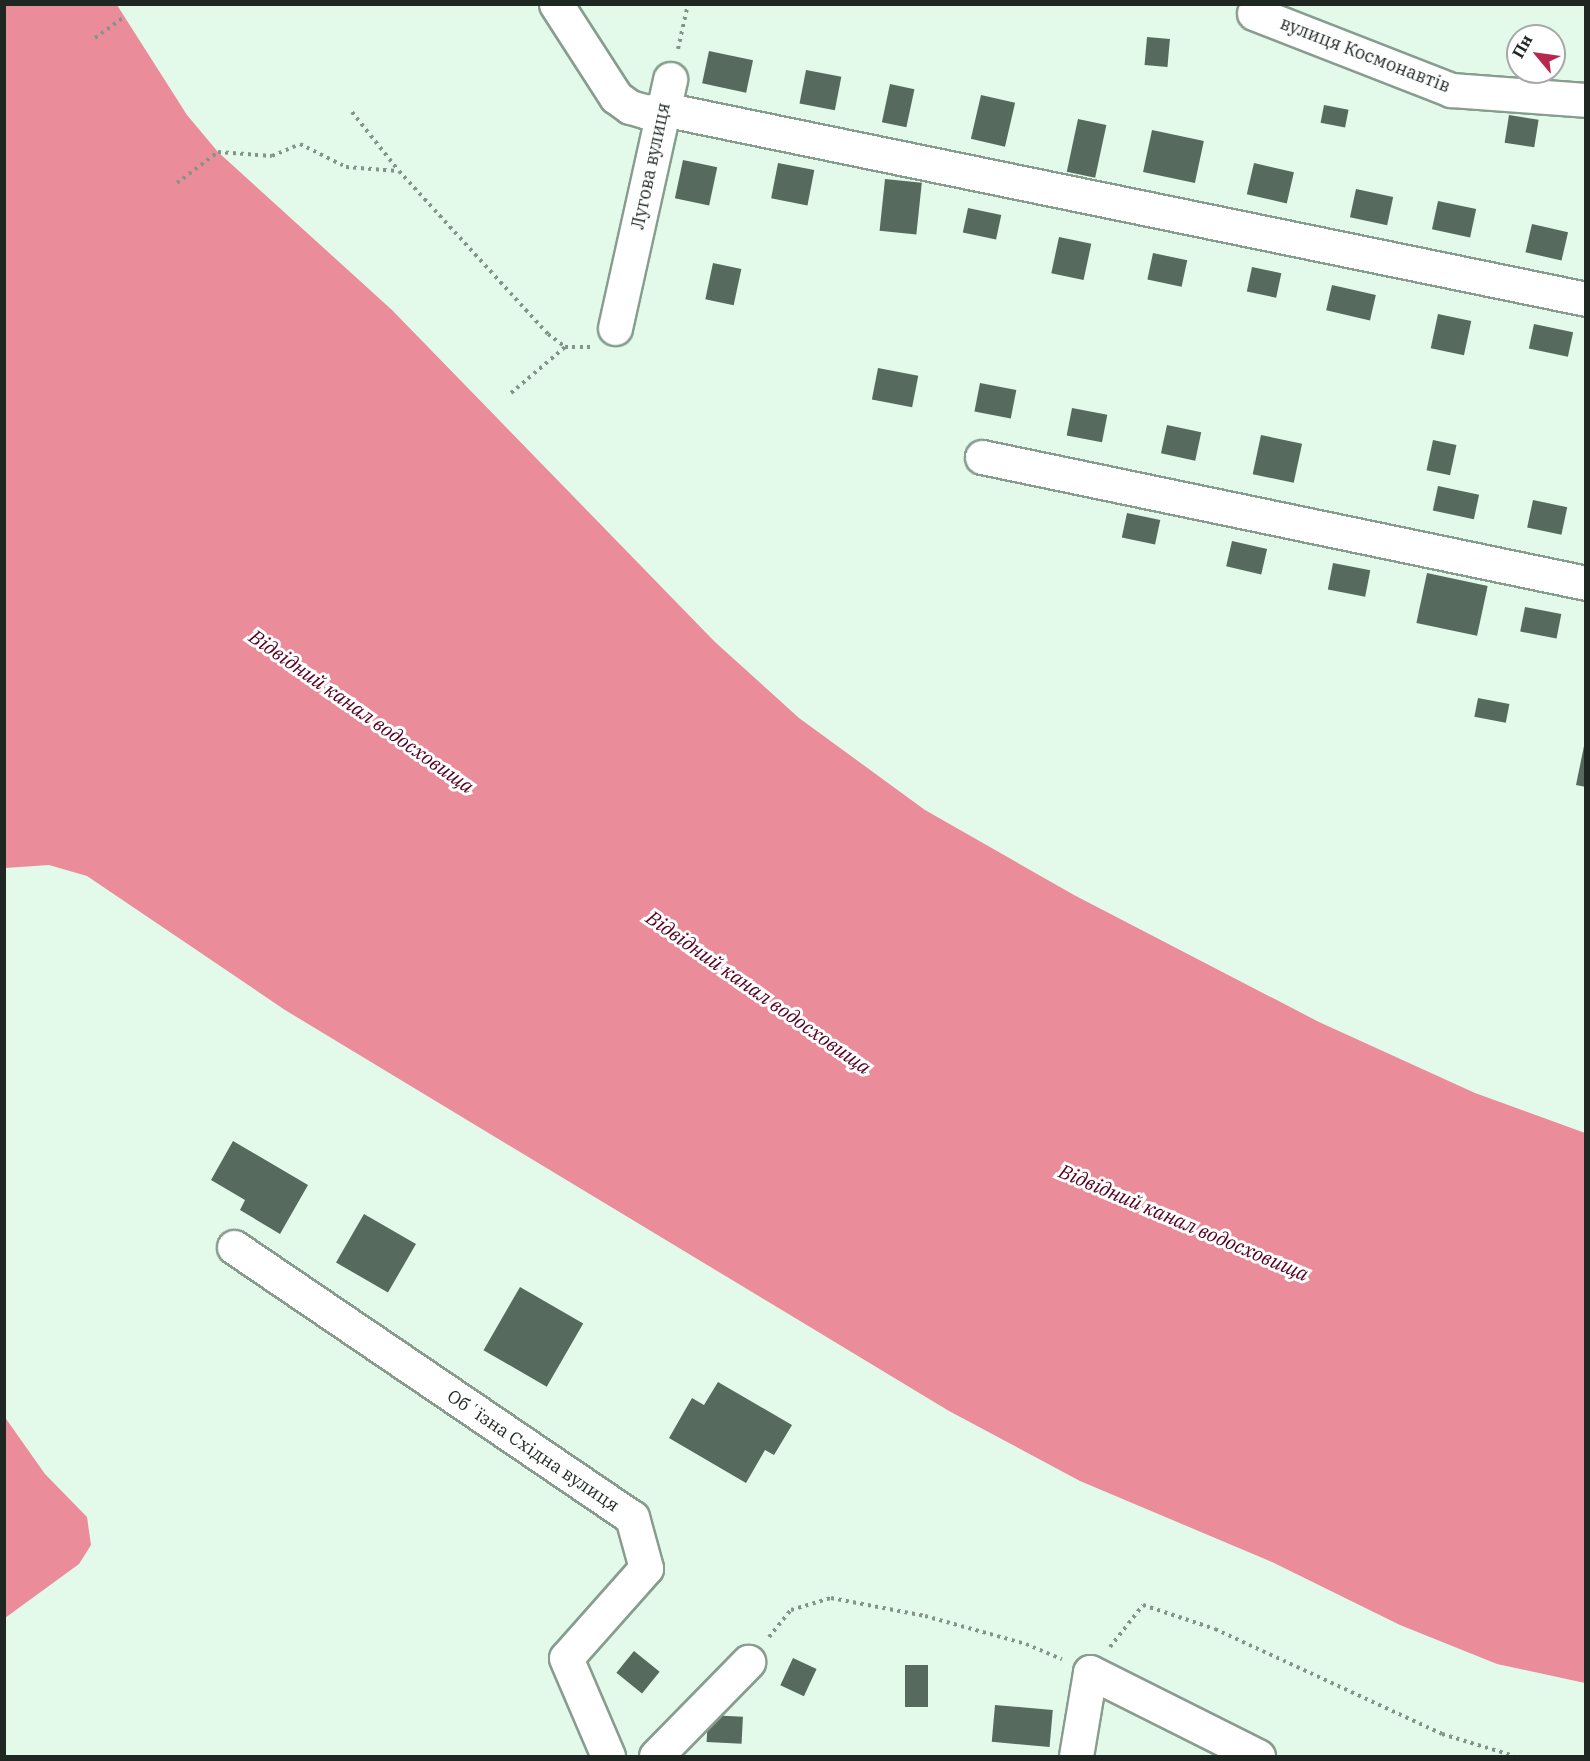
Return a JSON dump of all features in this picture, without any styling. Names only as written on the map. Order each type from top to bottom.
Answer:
[{"type":"street","points":[[555,4],[616,97],[648,112],[667,94],[1586,299]]},
{"type":"street","name":"вулиця Космонавтів","points":[[1254,13],[1451,90],[1586,100]]},
{"type":"street","name":"Лугова вулиця","points":[[615,328],[667,94]]},
{"type":"street","points":[[982,457],[1586,584]]},
{"type":"street","name":"Обʼїзна Східна вулиця","points":[[234,1247],[632,1517],[646,1568],[566,1658],[608,1756]]},
{"type":"street","points":[[656,1756],[748,1662]]},
{"type":"street","points":[[1077,1742],[1090,1672],[1258,1756]]},
{"type":"path","name":"Лугова вулиця","points":[[667,94],[688,4]]},
{"type":"path","points":[[95,38],[125,16]]},
{"type":"path","points":[[352,112],[399,171],[565,347],[585,350],[615,328]]},
{"type":"path","points":[[177,183],[218,152],[272,156],[300,144],[346,167],[399,171]]},
{"type":"path","points":[[511,393],[565,347]]},
{"type":"path","points":[[748,1662],[791,1610],[831,1598],[925,1616],[1026,1644],[1090,1672],[1143,1605],[1215,1629],[1442,1734],[1514,1756]]},
{"type":"water","name":"Відвідний канал водосховища","points":[[5,4],[117,5],[187,115],[218,152],[392,310],[715,642],[799,718],[925,810],[1074,895],[1319,1022],[1475,1093],[1585,1133],[1585,1683],[1497,1664],[1400,1625],[1272,1562],[1080,1481],[949,1411],[285,1010],[87,876],[49,865],[5,868]]},
{"type":"water","points":[[4,1416],[45,1474],[87,1517],[91,1545],[79,1564],[5,1618]]},
{"type":"building","points":[[1147,37],[1170,39],[1167,67],[1145,65]]},
{"type":"building","points":[[709,51],[753,60],[746,93],[702,83]]},
{"type":"building","points":[[806,70],[841,77],[835,110],[800,103]]},
{"type":"building","points":[[890,84],[914,89],[906,127],[882,122]]},
{"type":"building","points":[[981,95],[1015,103],[1005,147],[971,139]]},
{"type":"building","points":[[1324,105],[1349,110],[1345,127],[1321,123]]},
{"type":"building","points":[[1509,115],[1539,120],[1534,147],[1505,143]]},
{"type":"building","points":[[1078,119],[1106,125],[1095,178],[1067,172]]},
{"type":"building","points":[[1152,130],[1204,141],[1195,183],[1143,172]]},
{"type":"building","points":[[683,160],[717,167],[709,205],[675,198]]},
{"type":"building","points":[[778,163],[814,170],[807,205],[771,198]]},
{"type":"building","points":[[1254,163],[1294,172],[1287,203],[1247,194]]},
{"type":"building","points":[[885,179],[922,183],[916,235],[880,231]]},
{"type":"building","points":[[1356,189],[1393,197],[1387,225],[1350,217]]},
{"type":"building","points":[[1438,201],[1476,209],[1470,237],[1432,229]]},
{"type":"building","points":[[968,208],[1001,215],[996,240],[963,232]]},
{"type":"building","points":[[1532,224],[1568,232],[1562,261],[1525,252]]},
{"type":"building","points":[[1059,237],[1091,244],[1084,280],[1051,273]]},
{"type":"building","points":[[1153,253],[1187,260],[1182,287],[1147,279]]},
{"type":"building","points":[[713,263],[741,269],[734,305],[705,299]]},
{"type":"building","points":[[1252,267],[1281,273],[1276,298],[1247,291]]},
{"type":"building","points":[[1332,285],[1376,295],[1370,320],[1326,310]]},
{"type":"building","points":[[1438,314],[1471,321],[1464,355],[1431,348]]},
{"type":"building","points":[[1534,324],[1573,332],[1568,357],[1529,348]]},
{"type":"building","points":[[878,368],[918,376],[912,407],[872,399]]},
{"type":"building","points":[[980,383],[1016,390],[1011,419],[974,411]]},
{"type":"building","points":[[1072,408],[1107,415],[1102,442],[1067,435]]},
{"type":"building","points":[[1167,425],[1201,432],[1195,461],[1161,453]]},
{"type":"building","points":[[1261,435],[1302,444],[1294,483],[1253,474]]},
{"type":"building","points":[[1433,440],[1456,445],[1450,475],[1427,470]]},
{"type":"building","points":[[1438,486],[1479,495],[1474,519],[1433,510]]},
{"type":"building","points":[[1533,500],[1567,507],[1561,535],[1527,527]]},
{"type":"building","points":[[1127,513],[1160,520],[1155,545],[1122,537]]},
{"type":"building","points":[[1232,541],[1267,549],[1261,574],[1226,566]]},
{"type":"building","points":[[1333,563],[1370,570],[1365,597],[1328,590]]},
{"type":"building","points":[[1427,573],[1488,586],[1477,636],[1416,623]]},
{"type":"building","points":[[1525,607],[1561,614],[1557,639],[1520,632]]},
{"type":"building","points":[[1478,698],[1509,704],[1506,723],[1474,717]]},
{"type":"building","points":[[1584,746],[1586,746],[1586,787],[1576,785]]},
{"type":"building","points":[[233,1141],[308,1185],[280,1234],[240,1210],[245,1200],[211,1180]]},
{"type":"building","points":[[364,1214],[416,1244],[388,1292],[336,1262]]},
{"type":"building","points":[[520,1287],[583,1324],[547,1387],[484,1350]]},
{"type":"building","points":[[718,1382],[792,1425],[774,1455],[765,1450],[746,1483],[669,1438],[692,1398],[704,1405]]},
{"type":"building","points":[[634,1651],[660,1672],[642,1694],[616,1673]]},
{"type":"building","points":[[793,1658],[817,1669],[804,1696],[780,1685]]},
{"type":"building","points":[[905,1665],[928,1665],[928,1707],[905,1707]]},
{"type":"building","points":[[995,1705],[1053,1710],[1050,1747],[992,1742]]},
{"type":"building","points":[[708,1715],[743,1717],[742,1744],[707,1742]]}]
